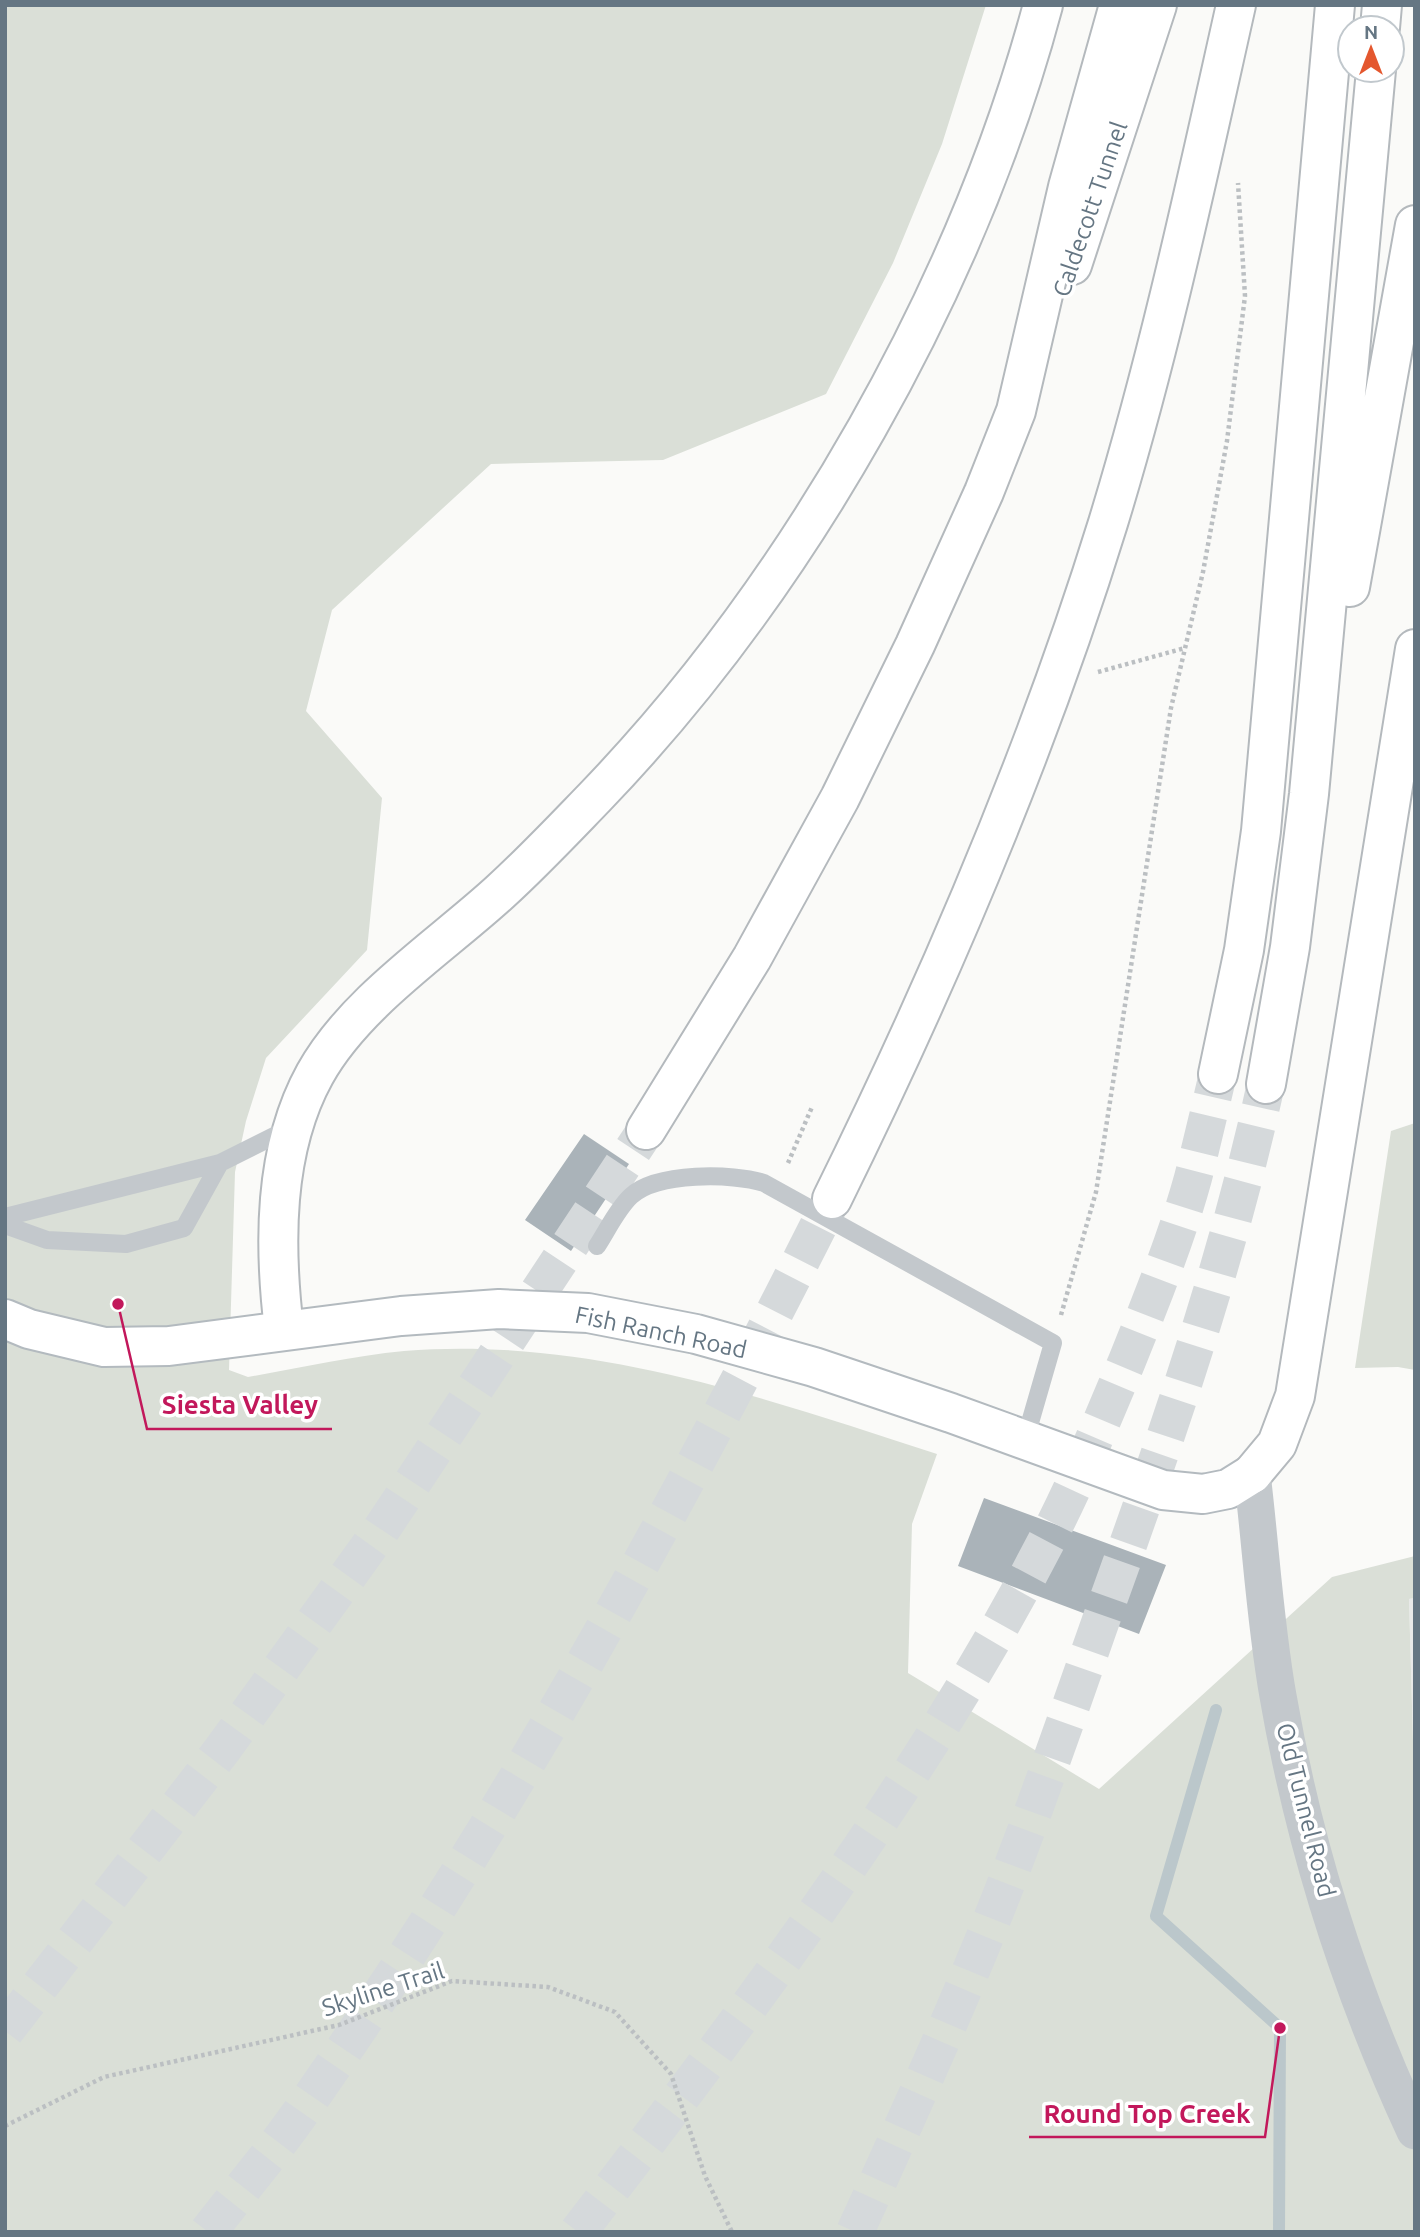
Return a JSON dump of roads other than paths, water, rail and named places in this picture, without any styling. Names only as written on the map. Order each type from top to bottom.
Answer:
[{"type":"main road","points":[[284,1329],[278,1275],[282,1180],[293,1126],[315,1073],[356,1019],[501,890],[597,794],[665,718],[744,617],[804,528],[893,379],[943,280],[998,148],[1044,5]]},
{"type":"main road","points":[[646,1130],[746,968],[845,786],[951,568],[1016,411],[1068,187],[1119,5]]},
{"type":"main road","name":"Caldecott Tunnel","points":[[1016,411],[1074,260],[1157,5]]},
{"type":"main road","points":[[832,1199],[889,1083],[956,933],[1053,684],[1107,524],[1154,364],[1236,5]]},
{"type":"main road","points":[[1218,1073],[1244,950],[1263,805],[1335,5]]},
{"type":"main road","points":[[1266,1084],[1283,994],[1301,861],[1375,84]]},
{"type":"main road","points":[[1301,861],[1415,225]]},
{"type":"main road","points":[[1252,1474],[1277,1444],[1295,1396],[1415,649]]},
{"type":"main road","name":"Fish Ranch Road","points":[[5,1319],[29,1329],[104,1347],[169,1346],[284,1329],[401,1316],[499,1309],[588,1312],[696,1335],[814,1367],[1129,1479],[1179,1494],[1216,1492],[1252,1474]]},
{"type":"street","name":"Old Tunnel Road","points":[[1252,1474],[1277,1695],[1308,1830],[1341,1945],[1383,2063],[1415,2131]]},
{"type":"lane","points":[[5,1217],[220,1163],[293,1126]]},
{"type":"lane","points":[[5,1225],[47,1240],[126,1244],[184,1228],[220,1163]]},
{"type":"lane","points":[[597,1246],[630,1197],[655,1185],[683,1179],[731,1177],[748,1178],[777,1189],[1053,1343],[1024,1440]]},
{"type":"waterway","points":[[1216,1710],[1156,1916],[1280,2028],[1279,2232]]},
{"type":"tunnel","points":[[578,2232],[705,2065],[830,1892],[947,1715],[1001,1624],[1071,1490],[1145,1316],[1186,1201],[1218,1074]]},
{"type":"tunnel","points":[[855,2232],[985,1937],[1055,1750],[1195,1348],[1233,1217],[1266,1084]]},
{"type":"tunnel","points":[[5,2031],[222,1750],[381,1530],[646,1130]]},
{"type":"tunnel","points":[[208,2232],[290,2127],[376,2003],[517,1779],[648,1550],[832,1199]]},
{"type":"place","name":"Siesta Valley","points":[[118,1304]]},
{"type":"place","name":"Round Top Creek","points":[[1280,2028]]}]
